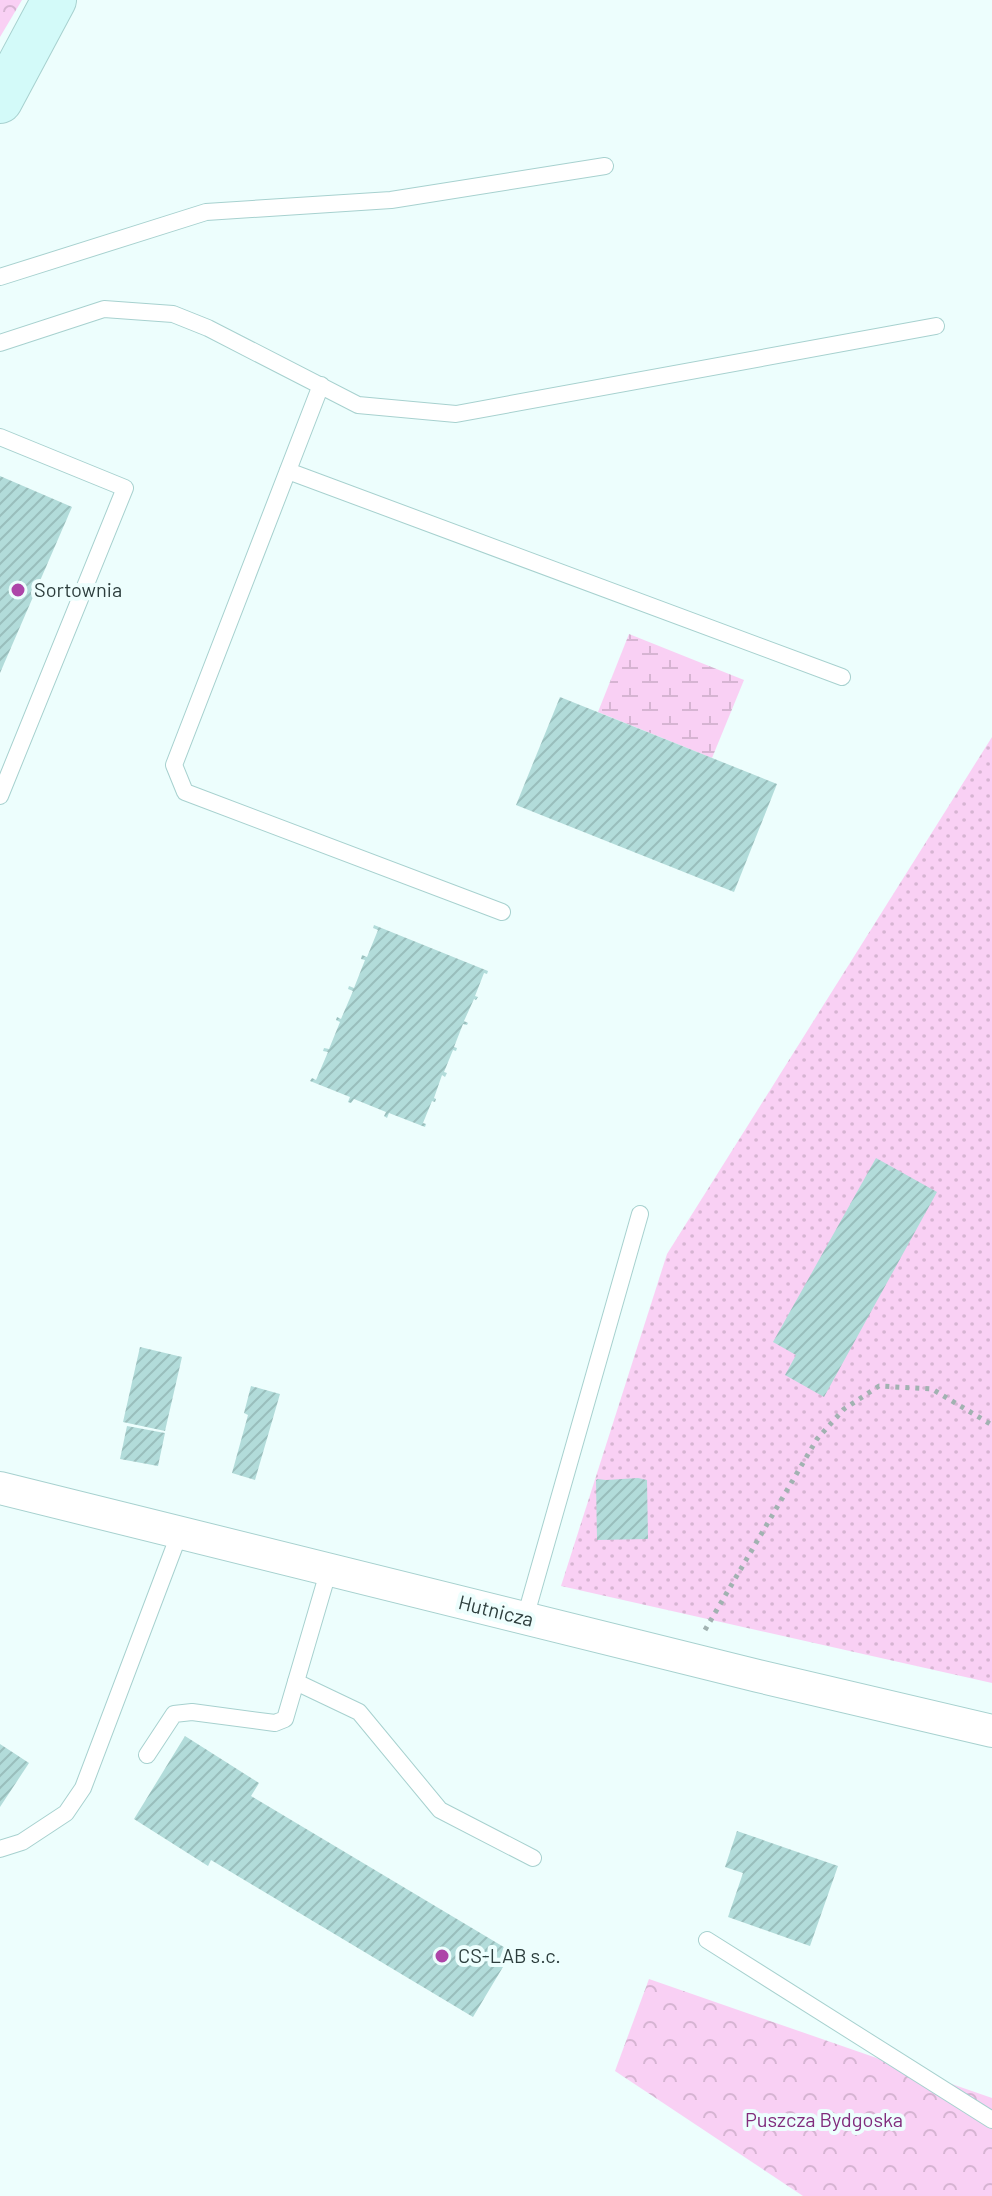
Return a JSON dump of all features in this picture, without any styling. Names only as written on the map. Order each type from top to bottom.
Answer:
[{"type":"street","points":[[0,101],[54,0]]},
{"type":"street","name":"Hutnicza","points":[[0,1488],[992,1731]]},
{"type":"lane","points":[[0,277],[206,212],[391,200],[605,166]]},
{"type":"lane","points":[[0,343],[104,309],[173,314],[208,328],[358,405],[456,414],[936,326]]},
{"type":"lane","points":[[321,385],[174,765],[185,792],[502,912]]},
{"type":"lane","points":[[0,437],[125,488],[0,796]]},
{"type":"lane","points":[[288,471],[842,677]]},
{"type":"lane","points":[[525,1618],[640,1214]]},
{"type":"lane","points":[[0,1849],[22,1842],[66,1813],[83,1788],[180,1532]]},
{"type":"lane","points":[[147,1755],[174,1714],[192,1712],[275,1723],[285,1719],[329,1569]]},
{"type":"lane","points":[[296,1682],[359,1712],[440,1810],[533,1858]]},
{"type":"lane","points":[[707,1940],[992,2120]]},
{"type":"path","points":[[689,1659],[817,1439],[844,1409],[879,1386],[932,1389],[992,1425]]},
{"type":"green space","points":[[0,0],[22,0],[0,37]]},
{"type":"green space","points":[[629,634],[744,680],[712,758],[598,712]]},
{"type":"green space","points":[[992,737],[992,1683],[561,1586],[667,1254]]},
{"type":"green space","name":"Puszcza Bydgoska","points":[[649,1979],[992,2098],[992,2196],[803,2196],[615,2071]]},
{"type":"building","name":"Sortownia","points":[[0,476],[72,507],[0,673]]},
{"type":"building","points":[[560,697],[777,784],[734,892],[516,805]]},
{"type":"building","points":[[374,925],[488,971],[484,973],[475,996],[478,997],[474,999],[464,1021],[468,1023],[463,1024],[454,1047],[456,1051],[453,1050],[444,1072],[447,1073],[445,1077],[442,1075],[435,1102],[432,1101],[423,1123],[425,1127],[389,1113],[387,1118],[384,1116],[386,1112],[354,1099],[348,1102],[350,1097],[310,1081],[312,1078],[316,1080],[328,1052],[323,1051],[324,1048],[329,1049],[340,1022],[336,1020],[337,1017],[341,1019],[353,991],[348,989],[349,986],[354,988],[365,960],[361,959],[362,955],[367,957],[378,930],[373,928]]},
{"type":"building","points":[[876,1158],[937,1192],[824,1397],[785,1375],[796,1355],[773,1342]]},
{"type":"building","points":[[140,1347],[182,1357],[165,1431],[123,1422]]},
{"type":"building","points":[[251,1386],[280,1394],[255,1480],[232,1473],[248,1415],[244,1413]]},
{"type":"building","points":[[127,1426],[165,1433],[158,1466],[120,1459]]},
{"type":"building","points":[[596,1480],[647,1480],[648,1539],[597,1540]]},
{"type":"building","points":[[185,1736],[259,1783],[251,1796],[512,1952],[473,2017],[211,1860],[208,1866],[134,1819]]},
{"type":"building","points":[[0,1744],[29,1763],[0,1807]]},
{"type":"building","points":[[737,1831],[838,1866],[810,1946],[728,1917],[743,1873],[725,1867]]},
{"type":"place","name":"Sortownia","points":[[18,590]]},
{"type":"place","name":"CS-LAB s.c.","points":[[442,1956]]}]
